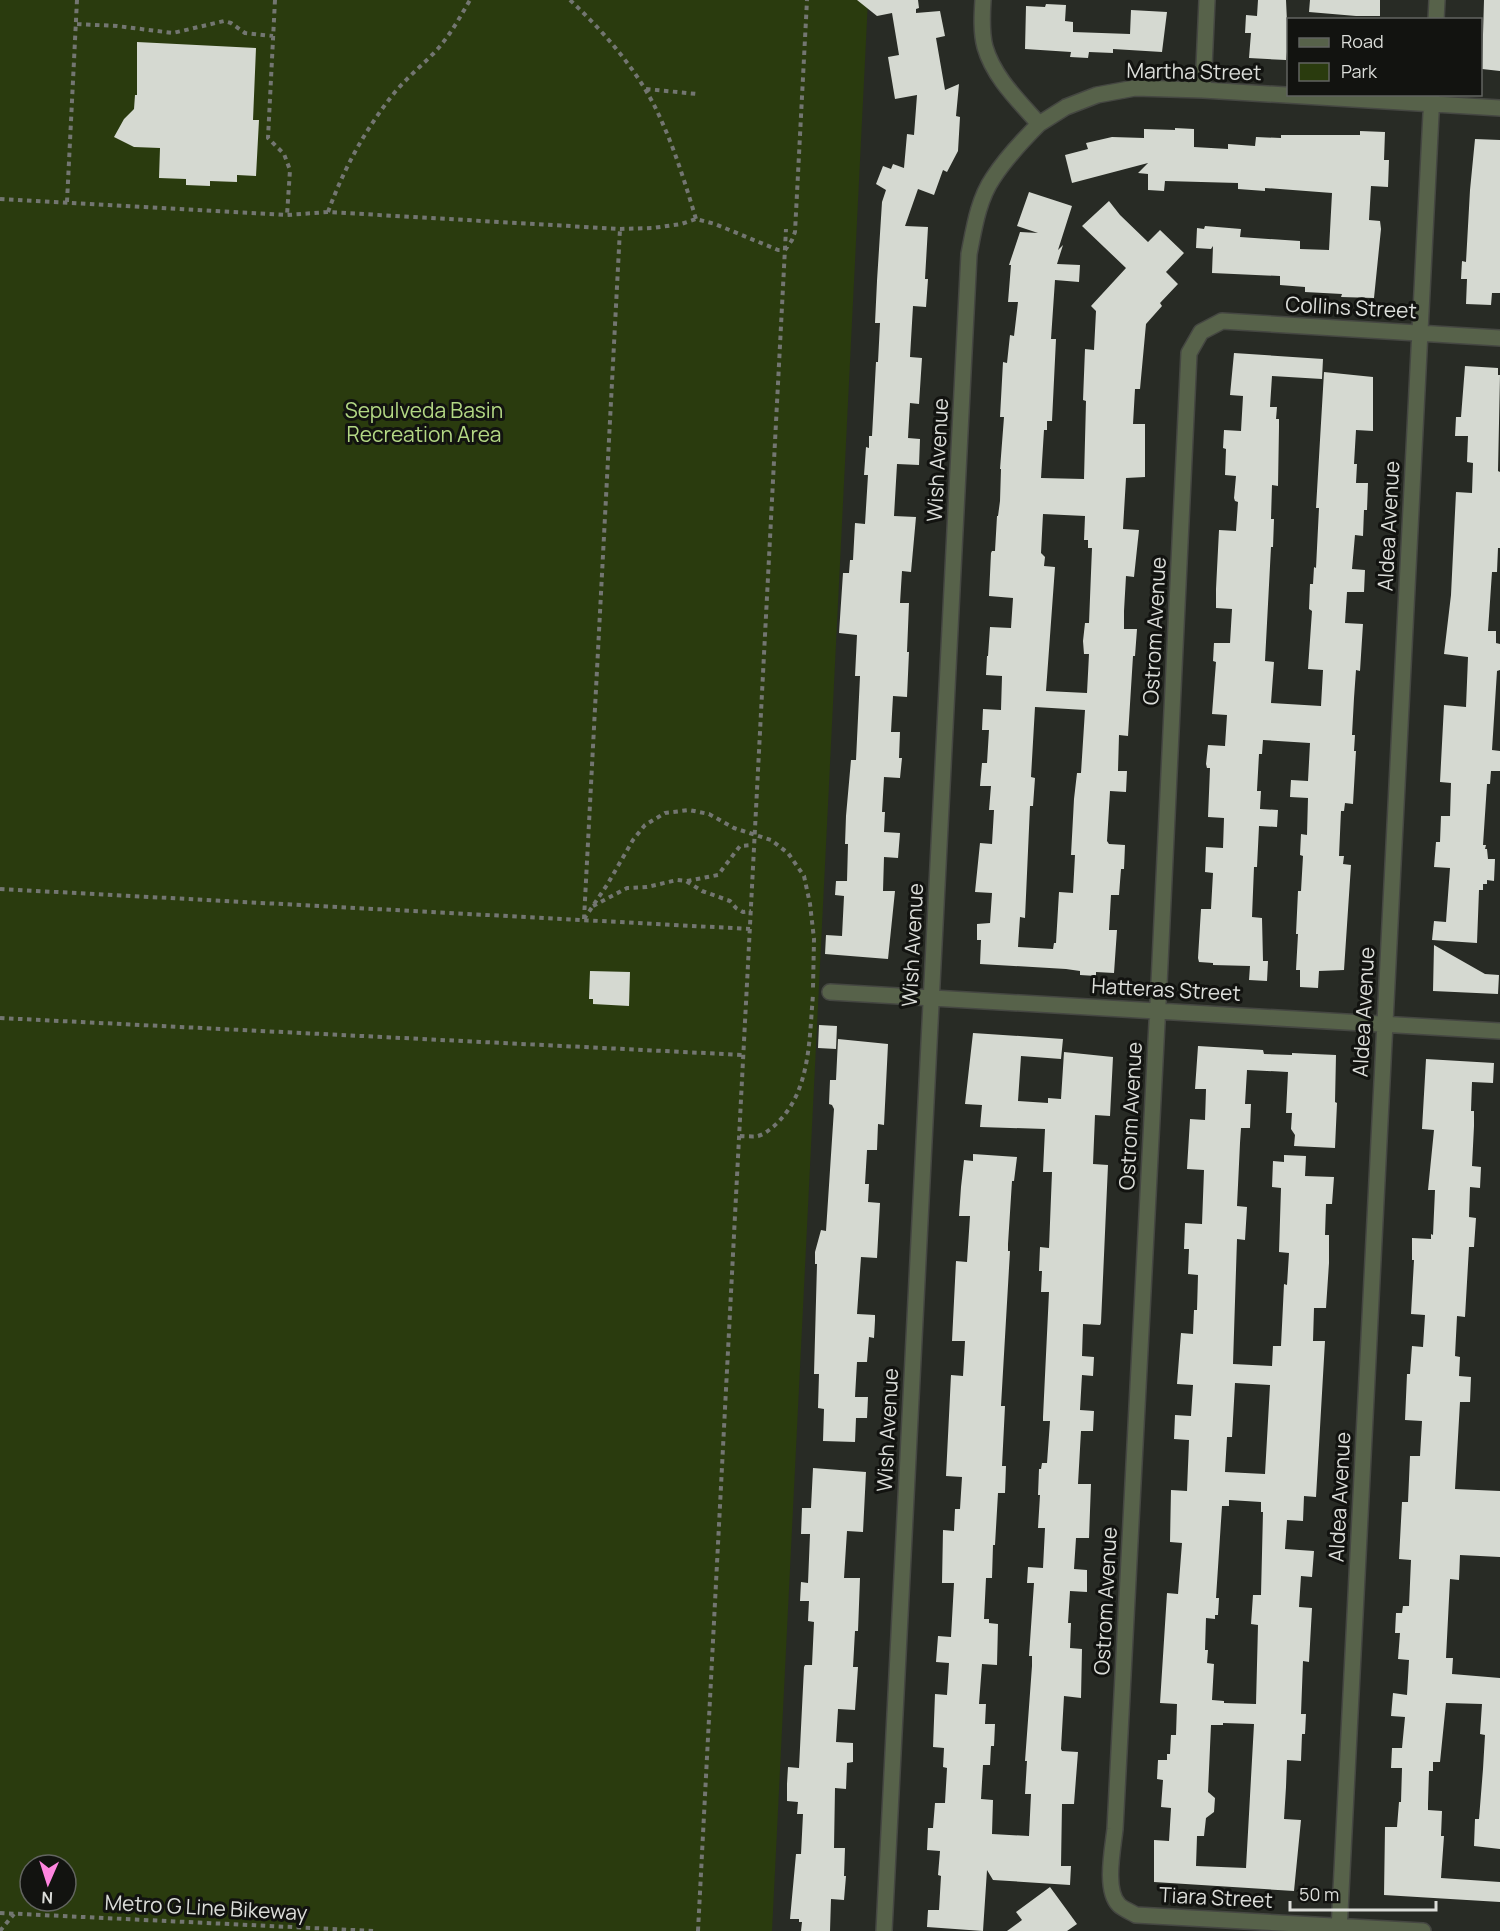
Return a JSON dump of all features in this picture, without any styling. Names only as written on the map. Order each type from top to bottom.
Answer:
[{"type":"street","points":[[983,0],[982,20],[985,47],[997,75],[1039,124]]},
{"type":"street","points":[[1203,90],[1208,0]]},
{"type":"street","points":[[1436,18],[1437,0]]},
{"type":"street","name":"Martha Street","points":[[1039,124],[1066,107],[1097,95],[1135,88],[1287,93]]},
{"type":"street","name":"Martha Street","points":[[1356,96],[1432,99],[1500,108]]},
{"type":"street","name":"Aldea Avenue","points":[[1339,1928],[1432,99]]},
{"type":"street","name":"Wish Avenue","points":[[884,1931],[969,254],[976,219],[991,180],[1012,152],[1039,124]]},
{"type":"street","name":"Collins Street","points":[[1201,332],[1222,321],[1500,338]]},
{"type":"street","name":"Ostrom Avenue","points":[[1118,1905],[1112,1891],[1111,1873],[1158,1010],[1189,353],[1201,332]]},
{"type":"street","name":"Hatteras Street","points":[[830,992],[1500,1031]]},
{"type":"street","name":"Tiara Street","points":[[1118,1905],[1136,1915],[1423,1931]]},
{"type":"path","points":[[68,202],[78,0]]},
{"type":"path","points":[[275,0],[268,138],[284,154],[290,170],[287,215]]},
{"type":"path","points":[[328,212],[339,181],[369,128],[397,90],[435,52],[453,29],[470,0]]},
{"type":"path","points":[[570,0],[594,22],[645,89],[662,121],[696,219]]},
{"type":"path","points":[[784,250],[795,232],[807,0]]},
{"type":"path","points":[[76,24],[173,33],[224,21],[245,33],[273,36]]},
{"type":"path","points":[[645,89],[697,94]]},
{"type":"path","points":[[0,199],[287,215],[328,212],[620,229],[653,228],[681,224],[696,219],[778,250],[784,250]]},
{"type":"path","points":[[584,919],[620,229]]},
{"type":"path","points":[[698,1931],[786,229]]},
{"type":"path","points":[[584,919],[639,832],[645,825],[665,813],[689,810],[709,814],[734,828],[771,840],[788,853],[804,876],[814,939],[808,1060],[794,1101],[783,1118],[767,1132],[757,1136],[740,1136]]},
{"type":"path","points":[[593,906],[627,888],[718,875],[740,846],[753,844]]},
{"type":"path","points":[[686,881],[702,891],[730,901],[743,912],[751,911]]},
{"type":"path","points":[[0,890],[750,929]]},
{"type":"path","points":[[813,991],[830,992]]},
{"type":"path","points":[[0,1018],[744,1055]]},
{"type":"path","name":"Metro G Line Bikeway","points":[[0,1913],[374,1931]]},
{"type":"path","points":[[0,1931],[14,1914]]},
{"type":"green space","name":"Sepulveda Basin Recreation Area","points":[[0,0],[868,0],[772,1931],[0,1931]]},
{"type":"building","points":[[857,0],[918,0],[919,8],[916,9],[916,13],[940,11],[945,36],[936,38],[945,90],[959,84],[956,116],[960,117],[958,151],[947,172],[943,170],[934,195],[918,189],[905,226],[928,227],[925,279],[928,279],[926,307],[913,306],[910,357],[922,358],[919,404],[910,403],[908,438],[920,439],[919,465],[897,464],[894,516],[916,517],[911,572],[902,571],[900,603],[909,603],[907,697],[893,696],[891,732],[900,732],[899,758],[902,758],[900,778],[884,777],[882,812],[885,812],[884,832],[900,833],[898,858],[884,857],[883,891],[895,891],[888,959],[825,954],[826,935],[842,936],[844,896],[835,895],[836,881],[847,881],[846,816],[851,760],[856,760],[860,676],[855,676],[857,635],[839,633],[843,573],[849,573],[850,560],[853,560],[855,523],[865,524],[868,475],[864,475],[866,447],[869,448],[869,436],[872,436],[876,362],[878,362],[880,323],[875,323],[882,202],[886,190],[876,184],[883,166],[891,169],[893,164],[904,168],[907,134],[914,135],[917,95],[895,99],[888,57],[899,55],[892,13],[877,16]]},
{"type":"building","points":[[1258,0],[1286,0],[1286,60],[1249,58],[1251,33],[1245,33],[1246,15],[1257,16]]},
{"type":"building","points":[[1310,0],[1380,0],[1380,16],[1309,12]]},
{"type":"building","points":[[1484,0],[1500,0],[1500,71],[1482,69]]},
{"type":"building","points":[[1046,4],[1066,5],[1065,21],[1073,22],[1073,32],[1130,34],[1131,10],[1167,12],[1162,52],[1113,49],[1113,53],[1089,52],[1088,58],[1070,57],[1071,52],[1025,49],[1026,6],[1045,7]]},
{"type":"building","points":[[137,42],[256,48],[253,120],[259,120],[256,176],[237,175],[237,182],[210,181],[210,186],[186,185],[186,179],[159,178],[160,148],[134,147],[114,137],[124,119],[134,109],[135,95],[137,95]]},
{"type":"building","points":[[1175,128],[1194,129],[1194,147],[1228,149],[1228,144],[1255,146],[1256,137],[1360,135],[1360,131],[1385,132],[1384,160],[1389,160],[1388,187],[1371,186],[1369,220],[1380,221],[1381,229],[1374,298],[1341,297],[1342,294],[1305,292],[1305,287],[1280,285],[1280,276],[1212,273],[1213,246],[1211,249],[1196,248],[1197,228],[1204,229],[1205,226],[1241,229],[1240,237],[1300,241],[1300,249],[1329,250],[1332,193],[1265,188],[1265,191],[1238,189],[1238,183],[1165,181],[1164,191],[1148,190],[1148,174],[1138,173],[1148,163],[1072,183],[1065,155],[1088,149],[1086,143],[1112,137],[1144,138],[1144,129],[1175,130]]},
{"type":"building","points":[[1475,139],[1500,140],[1500,293],[1492,293],[1491,305],[1466,304],[1467,279],[1461,279],[1462,261],[1466,262]]},
{"type":"building","points":[[1029,192],[1072,206],[1058,250],[1063,245],[1057,264],[1080,265],[1079,282],[1055,280],[1051,339],[1056,339],[1052,421],[1047,421],[1047,430],[1044,430],[1041,478],[1084,479],[1085,349],[1094,350],[1096,311],[1091,306],[1126,268],[1082,226],[1109,201],[1148,242],[1160,230],[1184,253],[1166,272],[1178,284],[1160,303],[1162,306],[1146,324],[1140,389],[1135,389],[1133,424],[1145,424],[1145,477],[1126,478],[1123,529],[1139,530],[1134,577],[1126,576],[1124,611],[1124,629],[1137,629],[1128,736],[1119,735],[1118,771],[1127,771],[1126,792],[1110,791],[1107,841],[1109,844],[1125,845],[1124,869],[1121,869],[1119,895],[1111,895],[1109,930],[1117,930],[1114,973],[1096,972],[1096,976],[1080,975],[1080,971],[1066,969],[980,964],[981,940],[977,940],[977,924],[990,923],[992,893],[975,892],[980,843],[992,844],[994,810],[989,810],[991,786],[980,786],[982,763],[987,763],[989,730],[982,730],[983,709],[1001,710],[1002,676],[986,675],[990,627],[1011,628],[1013,598],[989,596],[991,553],[995,551],[1000,501],[1004,417],[1000,417],[1003,362],[1007,363],[1010,335],[1014,336],[1018,302],[1008,302],[1011,265],[1009,265],[1020,232],[1038,233],[1017,226]],"holes":[[[1043,514],[1085,516],[1084,540],[1088,540],[1088,548],[1092,548],[1089,623],[1085,623],[1083,641],[1084,654],[1089,654],[1087,693],[1046,691],[1055,567],[1044,566],[1045,557],[1041,553]],[[1035,707],[1085,710],[1081,773],[1077,773],[1074,799],[1071,855],[1075,855],[1073,893],[1059,892],[1056,943],[1053,949],[1018,947],[1020,917],[1025,918],[1030,806],[1033,806],[1035,778],[1031,777]]]},
{"type":"building","points":[[1234,353],[1323,359],[1322,379],[1272,376],[1270,407],[1277,407],[1276,419],[1279,419],[1279,427],[1278,486],[1272,485],[1273,547],[1271,547],[1265,661],[1274,662],[1271,703],[1321,706],[1323,670],[1308,669],[1312,611],[1309,609],[1310,584],[1313,584],[1314,567],[1316,568],[1319,508],[1316,508],[1324,372],[1373,377],[1373,431],[1356,430],[1354,464],[1357,464],[1356,483],[1368,483],[1363,536],[1355,535],[1352,569],[1365,570],[1364,592],[1347,592],[1345,623],[1363,624],[1360,671],[1356,670],[1354,698],[1352,735],[1355,735],[1354,751],[1356,751],[1353,804],[1345,803],[1344,811],[1341,811],[1339,856],[1344,856],[1343,864],[1351,865],[1344,970],[1319,971],[1318,988],[1300,987],[1300,970],[1296,970],[1298,891],[1301,891],[1303,856],[1300,855],[1301,834],[1307,835],[1308,798],[1290,797],[1291,780],[1308,781],[1310,743],[1263,740],[1262,754],[1259,754],[1257,791],[1261,791],[1260,809],[1278,810],[1277,827],[1259,826],[1257,867],[1254,867],[1252,917],[1262,918],[1263,961],[1268,961],[1267,981],[1249,980],[1250,966],[1213,965],[1213,963],[1199,962],[1198,958],[1201,909],[1211,909],[1213,873],[1205,872],[1206,847],[1223,848],[1224,818],[1208,817],[1210,768],[1207,768],[1206,764],[1208,745],[1225,746],[1227,715],[1212,714],[1216,662],[1213,661],[1214,643],[1230,643],[1232,609],[1216,608],[1216,589],[1219,530],[1236,531],[1238,502],[1234,498],[1236,476],[1225,475],[1226,449],[1223,448],[1224,430],[1241,431],[1243,396],[1230,395]]},
{"type":"building","points":[[1465,366],[1498,368],[1498,375],[1500,375],[1498,471],[1500,472],[1500,548],[1498,548],[1497,572],[1492,572],[1488,631],[1496,631],[1496,643],[1500,644],[1500,670],[1497,671],[1492,750],[1500,751],[1500,771],[1491,771],[1490,784],[1487,784],[1483,845],[1486,845],[1488,859],[1495,859],[1494,881],[1487,880],[1487,884],[1483,884],[1483,890],[1479,890],[1477,943],[1432,940],[1434,921],[1446,922],[1450,868],[1434,867],[1436,842],[1440,842],[1441,816],[1450,816],[1451,783],[1440,782],[1444,705],[1466,707],[1468,657],[1444,654],[1451,595],[1456,492],[1472,493],[1473,463],[1467,462],[1468,436],[1455,436],[1456,417],[1461,417]]},
{"type":"building","points":[[1434,945],[1485,974],[1499,975],[1498,994],[1433,991]]},
{"type":"building","points":[[590,971],[630,972],[629,1006],[593,1004],[593,999],[589,999]]},
{"type":"building","points":[[819,1025],[837,1026],[836,1049],[818,1048]]},
{"type":"building","points":[[973,1033],[1063,1039],[1061,1059],[1021,1056],[1018,1101],[1048,1103],[1048,1098],[1061,1099],[1064,1052],[1113,1057],[1110,1116],[1095,1115],[1093,1164],[1108,1165],[1101,1323],[1100,1325],[1083,1324],[1082,1356],[1094,1357],[1093,1376],[1082,1375],[1080,1410],[1094,1411],[1093,1431],[1081,1431],[1078,1484],[1091,1484],[1089,1538],[1076,1538],[1074,1569],[1087,1570],[1087,1592],[1070,1591],[1068,1623],[1071,1623],[1070,1648],[1082,1649],[1081,1698],[1064,1696],[1061,1749],[1078,1752],[1074,1804],[1062,1804],[1061,1866],[1071,1866],[1070,1885],[993,1880],[987,1870],[983,1931],[927,1927],[928,1910],[939,1910],[941,1876],[938,1875],[940,1851],[927,1850],[928,1828],[933,1828],[935,1803],[945,1803],[947,1768],[943,1767],[944,1748],[933,1747],[935,1694],[947,1695],[949,1663],[936,1662],[938,1636],[951,1637],[954,1583],[942,1583],[943,1530],[954,1531],[955,1509],[960,1509],[962,1477],[946,1476],[951,1375],[963,1376],[965,1341],[952,1341],[956,1261],[967,1262],[970,1216],[959,1216],[961,1187],[964,1160],[973,1161],[973,1154],[1017,1157],[1014,1181],[1012,1181],[1001,1406],[1005,1406],[1002,1466],[1006,1466],[1005,1493],[998,1493],[992,1578],[986,1578],[984,1619],[989,1619],[989,1623],[998,1624],[997,1665],[982,1664],[979,1704],[986,1704],[985,1724],[995,1724],[990,1765],[983,1765],[981,1799],[993,1800],[992,1834],[1029,1836],[1031,1794],[1025,1794],[1027,1761],[1025,1761],[1032,1666],[1032,1656],[1029,1656],[1034,1583],[1027,1583],[1028,1567],[1043,1568],[1045,1528],[1038,1528],[1040,1495],[1038,1495],[1039,1469],[1042,1463],[1047,1463],[1050,1421],[1043,1421],[1049,1292],[1041,1292],[1042,1271],[1039,1271],[1040,1247],[1049,1248],[1052,1172],[1043,1172],[1045,1129],[980,1127],[982,1105],[965,1104]]},
{"type":"building","points":[[838,1039],[888,1044],[884,1125],[878,1124],[877,1150],[867,1150],[865,1184],[869,1184],[868,1202],[880,1203],[877,1258],[861,1257],[857,1314],[875,1315],[875,1320],[874,1338],[869,1337],[867,1362],[857,1362],[855,1397],[868,1397],[867,1418],[856,1418],[855,1442],[823,1441],[824,1409],[818,1408],[819,1374],[814,1374],[817,1264],[815,1264],[815,1252],[821,1230],[826,1231],[834,1109],[829,1104],[830,1080],[836,1080]]},
{"type":"building","points":[[1198,1046],[1263,1050],[1264,1054],[1336,1055],[1335,1148],[1294,1146],[1295,1135],[1291,1129],[1292,1113],[1286,1113],[1288,1072],[1247,1070],[1245,1104],[1251,1104],[1250,1128],[1241,1128],[1240,1143],[1237,1206],[1247,1207],[1245,1240],[1237,1239],[1233,1364],[1272,1366],[1273,1346],[1281,1346],[1284,1284],[1287,1285],[1289,1253],[1279,1252],[1281,1188],[1272,1187],[1273,1161],[1284,1162],[1284,1155],[1306,1156],[1305,1176],[1334,1177],[1332,1204],[1326,1204],[1325,1235],[1329,1235],[1329,1263],[1326,1308],[1314,1308],[1313,1341],[1325,1341],[1316,1497],[1304,1496],[1303,1521],[1287,1520],[1285,1549],[1314,1551],[1312,1577],[1301,1576],[1299,1607],[1312,1608],[1309,1662],[1303,1661],[1301,1714],[1306,1714],[1305,1734],[1302,1734],[1301,1761],[1287,1760],[1284,1819],[1301,1820],[1294,1891],[1154,1882],[1154,1840],[1169,1841],[1171,1808],[1161,1807],[1163,1780],[1157,1779],[1158,1760],[1167,1760],[1167,1754],[1170,1754],[1171,1735],[1176,1735],[1177,1704],[1160,1703],[1167,1593],[1178,1594],[1182,1543],[1170,1542],[1171,1490],[1187,1491],[1189,1440],[1174,1439],[1175,1415],[1191,1416],[1193,1385],[1177,1384],[1181,1333],[1193,1334],[1194,1310],[1197,1310],[1198,1275],[1188,1274],[1189,1249],[1184,1249],[1185,1223],[1202,1224],[1204,1170],[1187,1169],[1190,1119],[1205,1120],[1206,1089],[1195,1089]],"holes":[[[1235,1383],[1270,1385],[1265,1474],[1225,1472],[1227,1437],[1232,1437]],[[1229,1500],[1261,1502],[1261,1512],[1263,1512],[1261,1595],[1253,1595],[1251,1624],[1258,1625],[1256,1704],[1224,1703],[1224,1701],[1212,1700],[1214,1664],[1207,1663],[1208,1650],[1205,1650],[1206,1618],[1215,1619],[1215,1615],[1218,1615],[1219,1598],[1216,1598],[1222,1506],[1229,1506]],[[1223,1723],[1254,1724],[1246,1868],[1196,1866],[1197,1836],[1204,1836],[1206,1818],[1214,1812],[1215,1798],[1208,1792],[1211,1725],[1223,1725]]]},
{"type":"building","points":[[1426,1059],[1494,1063],[1493,1083],[1472,1082],[1471,1111],[1474,1111],[1474,1126],[1472,1166],[1481,1167],[1480,1188],[1470,1187],[1469,1217],[1476,1218],[1474,1247],[1469,1247],[1465,1317],[1457,1316],[1455,1356],[1460,1357],[1459,1376],[1471,1377],[1470,1402],[1460,1402],[1455,1489],[1500,1491],[1500,1557],[1460,1555],[1459,1580],[1450,1579],[1446,1658],[1453,1658],[1452,1674],[1500,1678],[1500,1849],[1474,1846],[1475,1819],[1479,1819],[1485,1735],[1480,1734],[1482,1704],[1446,1703],[1440,1762],[1433,1762],[1433,1771],[1429,1771],[1428,1810],[1442,1811],[1441,1836],[1444,1836],[1441,1878],[1500,1882],[1500,1902],[1384,1895],[1385,1827],[1397,1827],[1399,1802],[1401,1802],[1402,1768],[1391,1768],[1392,1748],[1402,1748],[1405,1717],[1391,1716],[1393,1693],[1407,1695],[1409,1660],[1398,1659],[1400,1633],[1395,1633],[1396,1613],[1402,1613],[1403,1606],[1409,1606],[1411,1560],[1399,1559],[1402,1502],[1408,1502],[1410,1456],[1420,1456],[1422,1421],[1405,1420],[1407,1374],[1410,1374],[1412,1346],[1423,1347],[1425,1315],[1411,1314],[1414,1260],[1412,1260],[1412,1238],[1431,1239],[1431,1234],[1433,1235],[1435,1190],[1428,1190],[1434,1130],[1422,1129]]},
{"type":"building","points":[[813,1468],[866,1472],[863,1532],[847,1531],[844,1578],[860,1578],[858,1631],[855,1631],[853,1667],[858,1667],[855,1710],[838,1709],[836,1742],[853,1743],[853,1762],[847,1763],[846,1789],[835,1788],[834,1848],[845,1848],[844,1876],[846,1876],[844,1900],[831,1899],[830,1931],[801,1931],[802,1922],[799,1922],[799,1919],[790,1919],[796,1854],[801,1854],[803,1814],[797,1814],[798,1802],[787,1801],[787,1784],[788,1767],[799,1768],[804,1667],[812,1665],[814,1622],[808,1621],[809,1601],[800,1601],[801,1582],[808,1583],[810,1534],[801,1534],[802,1508],[811,1508]]},
{"type":"building","points":[[1050,1887],[1077,1924],[1067,1931],[1007,1931],[1022,1920],[1016,1912]]}]
